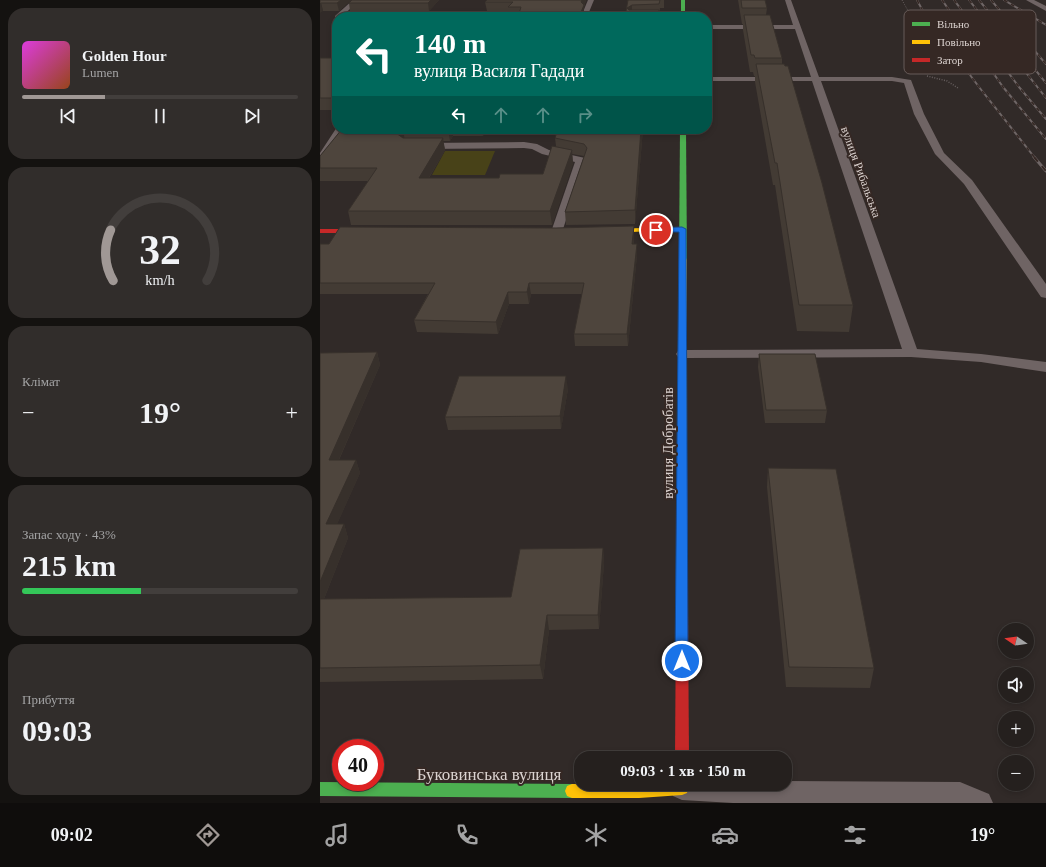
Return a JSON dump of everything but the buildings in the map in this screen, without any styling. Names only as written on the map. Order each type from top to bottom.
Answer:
[{"type":"street","points":[[683,0],[683,12]]},
{"type":"street","name":"вулиця Добробатів","points":[[682,751],[683,134]]},
{"type":"street","points":[[596,231],[682,229]]},
{"type":"street","points":[[320,231],[375,231]]},
{"type":"street","name":"Буковинська вулиця","points":[[320,789],[404,796],[639,791]]},
{"type":"lane","points":[[343,12],[357,0]]},
{"type":"lane","points":[[586,12],[591,0]]},
{"type":"lane","name":"вулиця Рибальська","points":[[788,0],[911,353]]},
{"type":"lane","points":[[1029,0],[1046,8]]},
{"type":"lane","points":[[712,27],[797,27]]},
{"type":"lane","points":[[712,79],[892,79],[908,82],[920,114],[940,154],[968,182],[1046,294]]},
{"type":"lane","points":[[320,161],[337,134]]},
{"type":"lane","points":[[413,146],[524,145],[534,146],[546,152],[581,160],[557,232]]},
{"type":"lane","points":[[682,354],[911,353],[981,358],[1046,367]]},
{"type":"lane","points":[[739,791],[762,793],[960,794],[980,803]]},
{"type":"path","points":[[902,0],[908,10]]},
{"type":"path","points":[[924,75],[947,81],[958,88]]},
{"type":"shaded area","points":[[445,151],[495,151],[485,175],[432,175]]},
{"type":"railway","points":[[917,0],[922,10]]},
{"type":"railway","points":[[942,0],[949,10]]},
{"type":"railway","points":[[954,0],[961,10]]},
{"type":"railway","points":[[969,0],[977,10]]},
{"type":"railway","points":[[979,0],[987,10]]},
{"type":"railway","points":[[991,0],[1000,10]]},
{"type":"railway","points":[[1004,0],[1021,10]]},
{"type":"railway","points":[[1036,19],[1046,25]]},
{"type":"railway","points":[[1036,52],[1046,64]]},
{"type":"railway","points":[[1036,71],[1046,83]]},
{"type":"railway","points":[[969,74],[1035,158]]},
{"type":"railway","points":[[994,74],[1046,139]]},
{"type":"railway","points":[[1009,74],[1046,119]]},
{"type":"railway","points":[[1027,74],[1046,98]]},
{"type":"railway","points":[[1034,157],[1046,171]]},
{"type":"traffic: fast","points":[[683,0],[683,12]]},
{"type":"traffic: fast","points":[[683,134],[683,260]]},
{"type":"traffic: fast","points":[[320,789],[572,791]]},
{"type":"traffic: slow","points":[[604,231],[682,229]]},
{"type":"traffic: slow","points":[[682,465],[683,260]]},
{"type":"traffic: jam","points":[[320,231],[367,231]]},
{"type":"traffic: jam","points":[[682,465],[682,751]]},
{"type":"route","points":[[656,230],[682,229],[682,661]]}]
